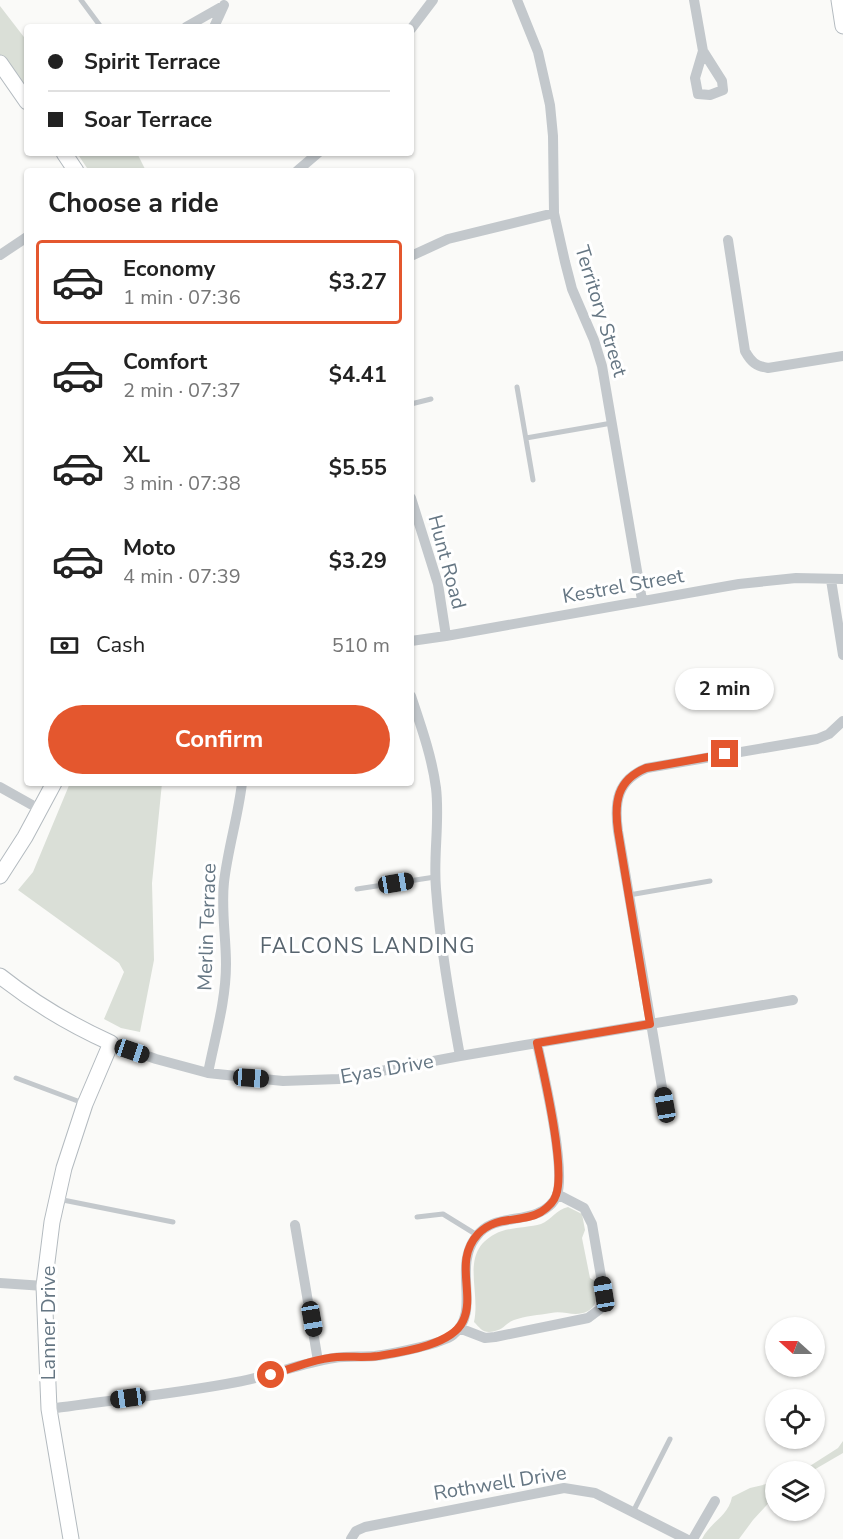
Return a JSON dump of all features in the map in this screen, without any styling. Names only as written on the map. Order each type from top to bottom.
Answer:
[{"type":"street","points":[[414,25],[433,0]]},
{"type":"street","name":"Territory Street","points":[[517,0],[538,52],[550,105],[553,136],[554,213],[572,289],[594,340],[602,366],[642,600]]},
{"type":"street","points":[[693,0],[703,51]]},
{"type":"street","points":[[838,0],[843,26]]},
{"type":"street","points":[[191,24],[225,3]]},
{"type":"street","points":[[215,24],[225,3]]},
{"type":"street","points":[[0,63],[24,98]]},
{"type":"street","points":[[300,168],[314,156]]},
{"type":"street","points":[[414,255],[448,239],[554,213]]},
{"type":"street","points":[[0,255],[24,239]]},
{"type":"street","points":[[728,240],[745,351],[750,360],[759,366],[768,368],[843,356]]},
{"type":"street","name":"Hunt Road","points":[[414,520],[426,544],[438,584],[446,636]]},
{"type":"street","name":"Kestrel Street","points":[[414,640],[446,636],[642,600],[782,579],[837,580]]},
{"type":"street","points":[[837,580],[843,655]]},
{"type":"street","points":[[414,705],[431,758],[436,789],[437,905],[460,1056]]},
{"type":"street","points":[[665,1105],[618,831],[616,802],[626,781],[635,773],[657,766],[817,738],[829,734],[843,721]]},
{"type":"street","points":[[0,876],[41,810],[53,786]]},
{"type":"street","name":"Merlin Terrace","points":[[208,1073],[225,991],[224,884],[228,851],[240,806],[242,786]]},
{"type":"street","points":[[0,787],[41,810]]},
{"type":"street","name":"Eyas Drive","points":[[0,976],[59,1017],[111,1043],[156,1059],[208,1073],[283,1081],[339,1079],[460,1056],[793,1000]]},
{"type":"street","name":"Lanner Drive","points":[[71,1539],[49,1409],[44,1286],[56,1199],[85,1104],[111,1043]]},
{"type":"street","points":[[49,1409],[234,1382],[271,1375],[318,1360],[377,1356],[447,1339],[459,1328],[466,1311],[465,1265],[477,1235],[493,1223],[541,1212],[557,1194],[560,1170],[537,1043]]},
{"type":"street","points":[[459,1328],[478,1336],[495,1337],[588,1318],[600,1309],[604,1294],[592,1224],[584,1208],[557,1194]]},
{"type":"street","points":[[296,1225],[318,1360]]},
{"type":"street","points":[[0,1283],[44,1286]]},
{"type":"street","name":"Rothwell Drive","points":[[351,1539],[356,1531],[365,1527],[564,1488],[595,1493],[686,1539]]},
{"type":"street","points":[[693,1539],[715,1501]]},
{"type":"lane","points":[[81,0],[99,24]]},
{"type":"lane","points":[[517,387],[533,480]]},
{"type":"lane","points":[[414,403],[431,399]]},
{"type":"lane","points":[[526,438],[612,423]]},
{"type":"lane","points":[[357,890],[435,877]]},
{"type":"lane","points":[[629,895],[710,881]]},
{"type":"lane","points":[[16,1078],[85,1104]]},
{"type":"lane","points":[[56,1199],[173,1222]]},
{"type":"lane","points":[[417,1217],[443,1214],[477,1235]]},
{"type":"lane","points":[[633,1512],[670,1439]]},
{"type":"shaded area","points":[[0,6],[24,37],[24,87],[0,57]]},
{"type":"shaded area","points":[[79,156],[138,156],[144,168],[87,168]]},
{"type":"shaded area","points":[[69,786],[162,786],[152,883],[154,960],[140,1032],[121,1028],[104,1019],[124,972],[119,963],[18,890],[33,872]]},
{"type":"shaded area","points":[[568,1207],[582,1214],[585,1230],[582,1238],[590,1278],[595,1281],[596,1289],[596,1298],[592,1308],[583,1313],[556,1312],[527,1317],[514,1320],[498,1330],[487,1332],[482,1330],[474,1322],[474,1262],[484,1242],[506,1230],[541,1224]]},
{"type":"shaded area","points":[[843,1441],[843,1453],[825,1463],[825,1461],[818,1461],[838,1448]]},
{"type":"shaded area","points":[[765,1484],[765,1507],[739,1539],[702,1539],[727,1509],[732,1497],[750,1488]]},
{"type":"district","name":"FALCONS LANDING","points":[[368,946]]},
{"type":"route","points":[[271,1375],[318,1360],[377,1356],[447,1339],[453,1335],[464,1320],[468,1299],[465,1265],[477,1235],[493,1223],[541,1212],[553,1201],[557,1194],[560,1170],[537,1043],[650,1024],[616,816],[616,802],[620,791],[635,773],[646,768],[725,754]]}]
